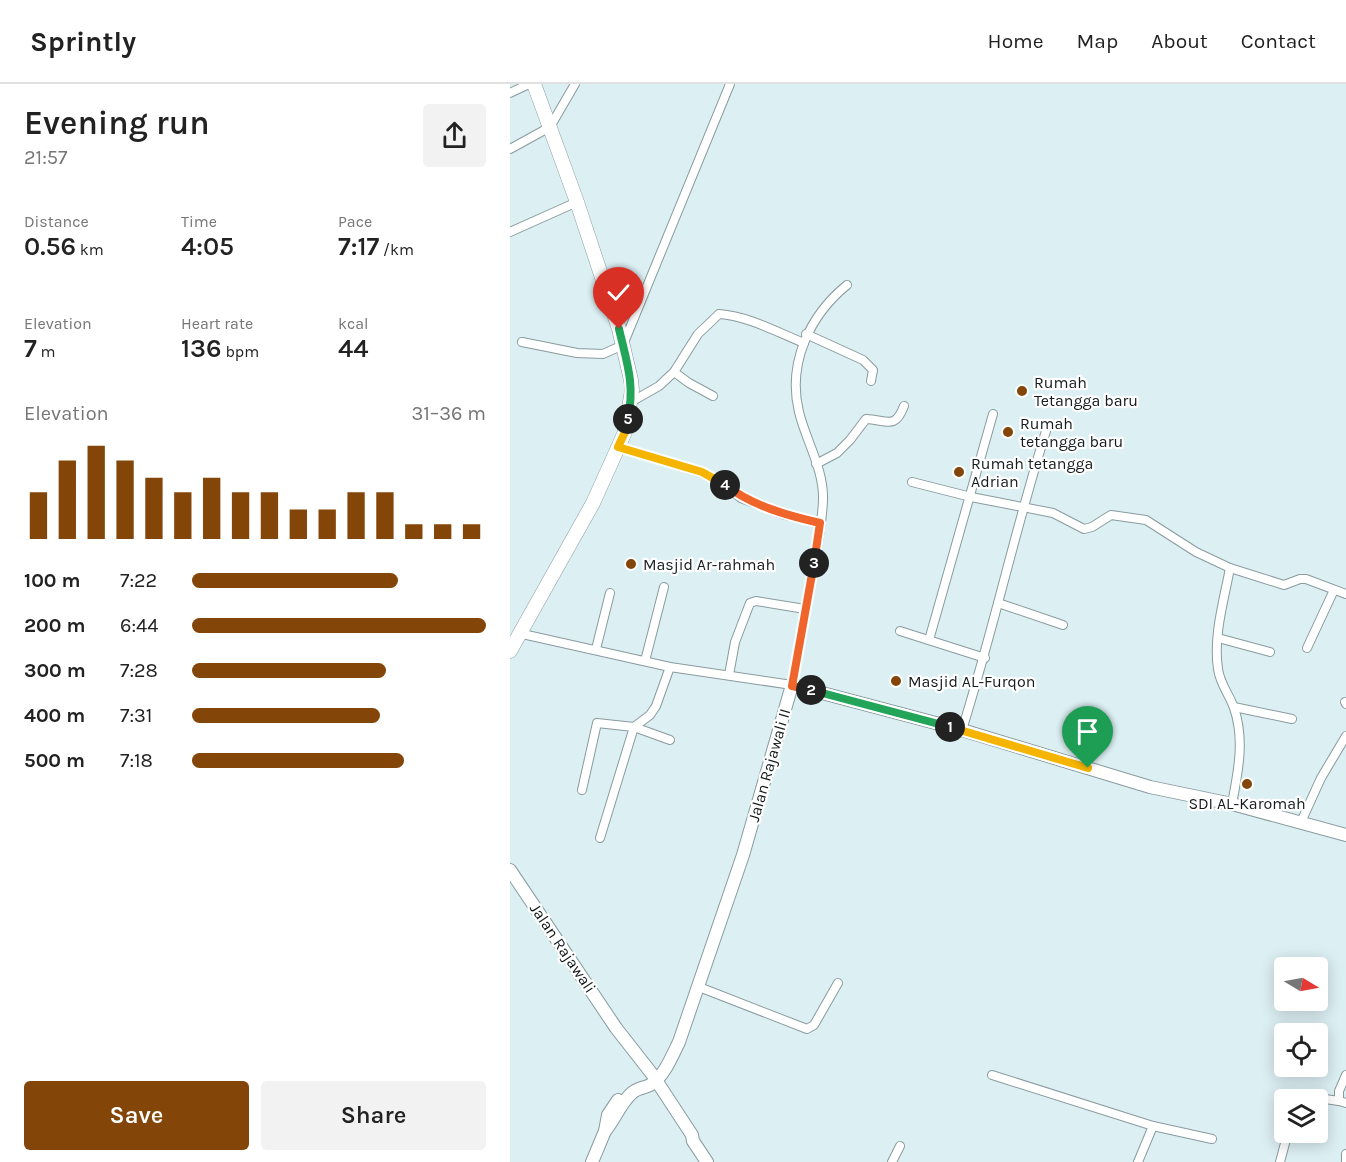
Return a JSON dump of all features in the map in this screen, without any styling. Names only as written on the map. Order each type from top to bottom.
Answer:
[{"type":"main road","points":[[510,651],[518,633],[593,503],[625,432],[631,402],[631,380],[623,345],[577,202],[550,127],[531,84]]},
{"type":"street","points":[[510,93],[519,86],[531,84]]},
{"type":"street","points":[[510,149],[550,127],[575,84]]},
{"type":"street","points":[[522,342],[577,353],[603,354],[623,345],[730,84]]},
{"type":"street","points":[[510,232],[577,202]]},
{"type":"street","points":[[805,338],[819,313],[847,285]]},
{"type":"street","points":[[631,402],[659,386],[674,372],[698,334],[718,314],[748,320],[805,338],[863,360],[873,370],[871,381]]},
{"type":"street","name":"Jalan Rajawali II","points":[[653,1077],[679,1042],[699,987],[743,855],[792,686],[820,523],[822,484],[799,412],[796,395],[797,375],[805,338]]},
{"type":"street","points":[[674,372],[713,396]]},
{"type":"street","points":[[816,464],[837,453],[866,419],[895,422],[899,419],[904,406]]},
{"type":"street","points":[[929,640],[993,414]]},
{"type":"street","points":[[962,730],[985,658],[1023,506],[1046,431]]},
{"type":"street","points":[[618,447],[702,472],[721,482],[741,498],[786,515],[820,523]]},
{"type":"street","points":[[912,482],[971,497],[1053,513],[1084,529],[1092,527],[1111,515],[1146,519],[1196,552],[1230,568],[1284,585],[1303,578],[1346,594]]},
{"type":"street","points":[[1230,568],[1218,638],[1218,671],[1234,707],[1239,736],[1240,764],[1232,804]]},
{"type":"street","points":[[645,661],[664,587]]},
{"type":"street","points":[[1307,648],[1334,590]]},
{"type":"street","points":[[596,649],[610,593]]},
{"type":"street","points":[[729,675],[735,642],[750,603],[756,601],[805,609]]},
{"type":"street","points":[[998,603],[1064,625]]},
{"type":"street","points":[[900,631],[985,658]]},
{"type":"street","points":[[518,633],[670,667],[792,686],[962,730],[1150,787],[1232,804],[1346,835]]},
{"type":"street","points":[[1218,638],[1270,652]]},
{"type":"street","points":[[600,838],[634,728],[650,716],[656,706],[670,667]]},
{"type":"street","points":[[1234,707],[1292,719]]},
{"type":"street","points":[[582,790],[596,725],[600,723],[634,728],[670,740]]},
{"type":"street","points":[[1301,822],[1321,778],[1346,736]]},
{"type":"street","name":"Jalan Rajawali","points":[[510,870],[616,1028],[653,1077],[692,1135],[693,1141],[707,1162]]},
{"type":"street","points":[[699,987],[807,1029],[814,1025],[838,982]]},
{"type":"street","points":[[992,1075],[1153,1126],[1212,1139]]},
{"type":"street","points":[[1328,1099],[1343,1102],[1339,1091],[1346,1075]]},
{"type":"street","points":[[592,1162],[605,1131],[608,1115],[625,1090],[653,1077]]},
{"type":"street","points":[[1138,1162],[1153,1126]]},
{"type":"street","points":[[1280,1162],[1285,1143]]},
{"type":"street","points":[[892,1162],[900,1146]]},
{"type":"street","points":[[1346,1154],[1346,1162]]},
{"type":"place","name":"Rumah Tetangga baru","points":[[1022,391]]},
{"type":"place","name":"Rumah tetangga baru","points":[[1008,432]]},
{"type":"place","name":"Rumah tetangga Adrian","points":[[959,472]]},
{"type":"place","name":"Masjid Ar-rahmah","points":[[631,564]]},
{"type":"place","name":"Masjid AL-Furqon","points":[[896,681]]},
{"type":"place","name":"SDI AL-Karomah","points":[[1247,784]]},
{"type":"route","points":[[619,329],[632,390],[625,432],[618,447],[702,472],[721,482],[741,498],[786,515],[820,523],[792,686],[962,730],[1088,768]]}]
